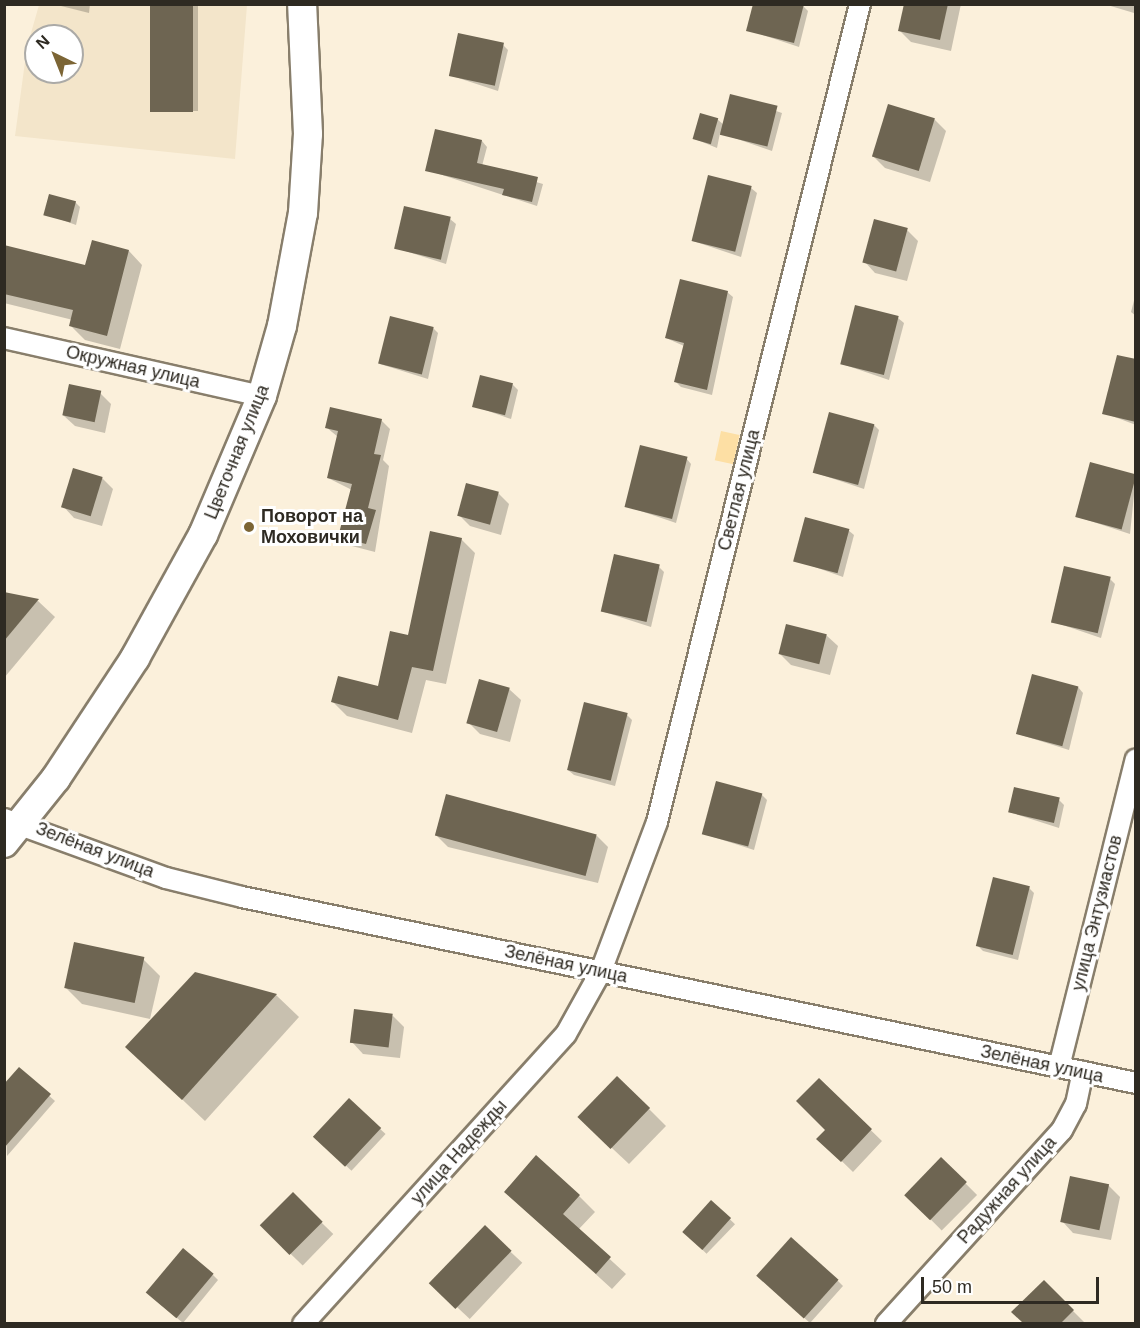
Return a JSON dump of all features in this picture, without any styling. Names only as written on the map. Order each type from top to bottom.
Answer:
[{"type":"main road","name":"Цветочная улица","points":[[4,843],[14,821],[135,658],[203,535],[262,396],[282,326],[303,213],[308,134],[302,4]]},
{"type":"street","name":"Светлая улица","points":[[601,971],[657,822],[860,4]]},
{"type":"street","name":"Окружная улица","points":[[4,338],[262,396]]},
{"type":"street","name":"улица Энтузиастов","points":[[1059,1067],[1136,759]]},
{"type":"street","name":"Зелёная улица","points":[[14,821],[177,881],[1136,1083]]},
{"type":"street","name":"улица Надежды","points":[[303,1323],[566,1034],[601,971]]},
{"type":"street","name":"Радужная улица","points":[[886,1323],[1062,1130],[1076,1104],[1083,1072]]},
{"type":"shaded area","points":[[39,5],[247,5],[235,159],[15,136],[24,69],[24,84],[84,84],[84,24],[34,24]]},
{"type":"shaded area","points":[[721,431],[740,435],[733,464],[715,460]]},
{"type":"building","points":[[150,4],[193,4],[193,112],[150,112]]},
{"type":"building","points":[[753,4],[804,4],[794,43],[746,31]]},
{"type":"building","points":[[904,4],[948,4],[940,40],[898,31]]},
{"type":"building","points":[[458,33],[504,43],[495,86],[449,76]]},
{"type":"building","points":[[730,94],[778,106],[767,147],[720,135]]},
{"type":"building","points":[[888,104],[935,118],[919,171],[872,157]]},
{"type":"building","points":[[700,113],[718,118],[711,144],[693,139]]},
{"type":"building","points":[[435,129],[482,140],[477,163],[538,177],[532,202],[502,195],[504,189],[425,171]]},
{"type":"building","points":[[708,175],[752,186],[735,252],[692,241]]},
{"type":"building","points":[[49,194],[76,201],[70,222],[43,215]]},
{"type":"building","points":[[404,206],[451,217],[441,260],[394,249]]},
{"type":"building","points":[[874,219],[908,228],[896,272],[862,262]]},
{"type":"building","points":[[92,240],[129,250],[107,336],[69,326],[73,310],[4,294],[4,245],[85,265]]},
{"type":"building","points":[[680,279],[728,291],[707,390],[674,382],[684,343],[665,338]]},
{"type":"building","points":[[855,305],[899,316],[884,375],[840,364]]},
{"type":"building","points":[[390,316],[434,327],[422,374],[378,364]]},
{"type":"building","points":[[1117,355],[1136,359],[1136,422],[1102,414]]},
{"type":"building","points":[[480,375],[513,383],[505,415],[472,407]]},
{"type":"building","points":[[69,384],[101,391],[95,422],[62,415]]},
{"type":"building","points":[[330,407],[382,419],[374,454],[381,455],[368,508],[376,510],[366,544],[338,537],[352,484],[327,478],[338,431],[325,428]]},
{"type":"building","points":[[829,412],[874,424],[858,485],[813,473]]},
{"type":"building","points":[[640,445],[688,457],[672,519],[625,507]]},
{"type":"building","points":[[1090,462],[1136,474],[1122,529],[1075,517]]},
{"type":"building","points":[[73,468],[103,477],[91,516],[61,507]]},
{"type":"building","points":[[466,483],[499,492],[490,525],[457,516]]},
{"type":"building","points":[[805,517],[849,529],[838,573],[793,561]]},
{"type":"building","points":[[430,531],[462,538],[433,671],[412,667],[398,720],[331,702],[338,676],[378,686],[390,631],[408,635]]},
{"type":"building","points":[[614,554],[660,565],[647,622],[601,611]]},
{"type":"building","points":[[1064,566],[1111,577],[1098,633],[1051,623]]},
{"type":"building","points":[[4,592],[39,599],[4,641]]},
{"type":"building","points":[[786,624],[827,634],[819,664],[779,654]]},
{"type":"building","points":[[1032,674],[1078,686],[1062,746],[1016,734]]},
{"type":"building","points":[[479,679],[510,688],[497,732],[466,723]]},
{"type":"building","points":[[584,702],[628,713],[611,781],[567,770]]},
{"type":"building","points":[[716,781],[762,793],[748,847],[702,834]]},
{"type":"building","points":[[1014,787],[1060,798],[1054,823],[1008,812]]},
{"type":"building","points":[[446,794],[597,834],[586,876],[435,836]]},
{"type":"building","points":[[993,877],[1030,886],[1013,955],[976,946]]},
{"type":"building","points":[[74,942],[144,957],[135,1003],[64,988]]},
{"type":"building","points":[[195,972],[277,994],[182,1100],[125,1047]]},
{"type":"building","points":[[354,1009],[393,1014],[389,1047],[350,1043]]},
{"type":"building","points":[[19,1067],[51,1094],[4,1148],[4,1084]]},
{"type":"building","points":[[617,1076],[650,1108],[610,1149],[577,1117]]},
{"type":"building","points":[[819,1078],[872,1129],[841,1162],[816,1139],[825,1130],[796,1101]]},
{"type":"building","points":[[349,1098],[381,1128],[345,1167],[313,1137]]},
{"type":"building","points":[[536,1155],[580,1195],[563,1214],[611,1257],[596,1274],[504,1192]]},
{"type":"building","points":[[941,1157],[967,1182],[930,1220],[904,1195]]},
{"type":"building","points":[[1070,1176],[1109,1184],[1099,1230],[1060,1222]]},
{"type":"building","points":[[293,1192],[323,1222],[289,1255],[260,1225]]},
{"type":"building","points":[[711,1200],[731,1218],[702,1250],[682,1232]]},
{"type":"building","points":[[485,1225],[512,1251],[455,1309],[429,1283]]},
{"type":"building","points":[[791,1237],[839,1280],[804,1318],[756,1276]]},
{"type":"building","points":[[183,1248],[214,1274],[176,1318],[146,1292]]},
{"type":"building","points":[[1044,1280],[1074,1310],[1061,1323],[1023,1323],[1011,1312]]},
{"type":"place","name":"Поворот на Моховички","points":[[249,527]]}]
